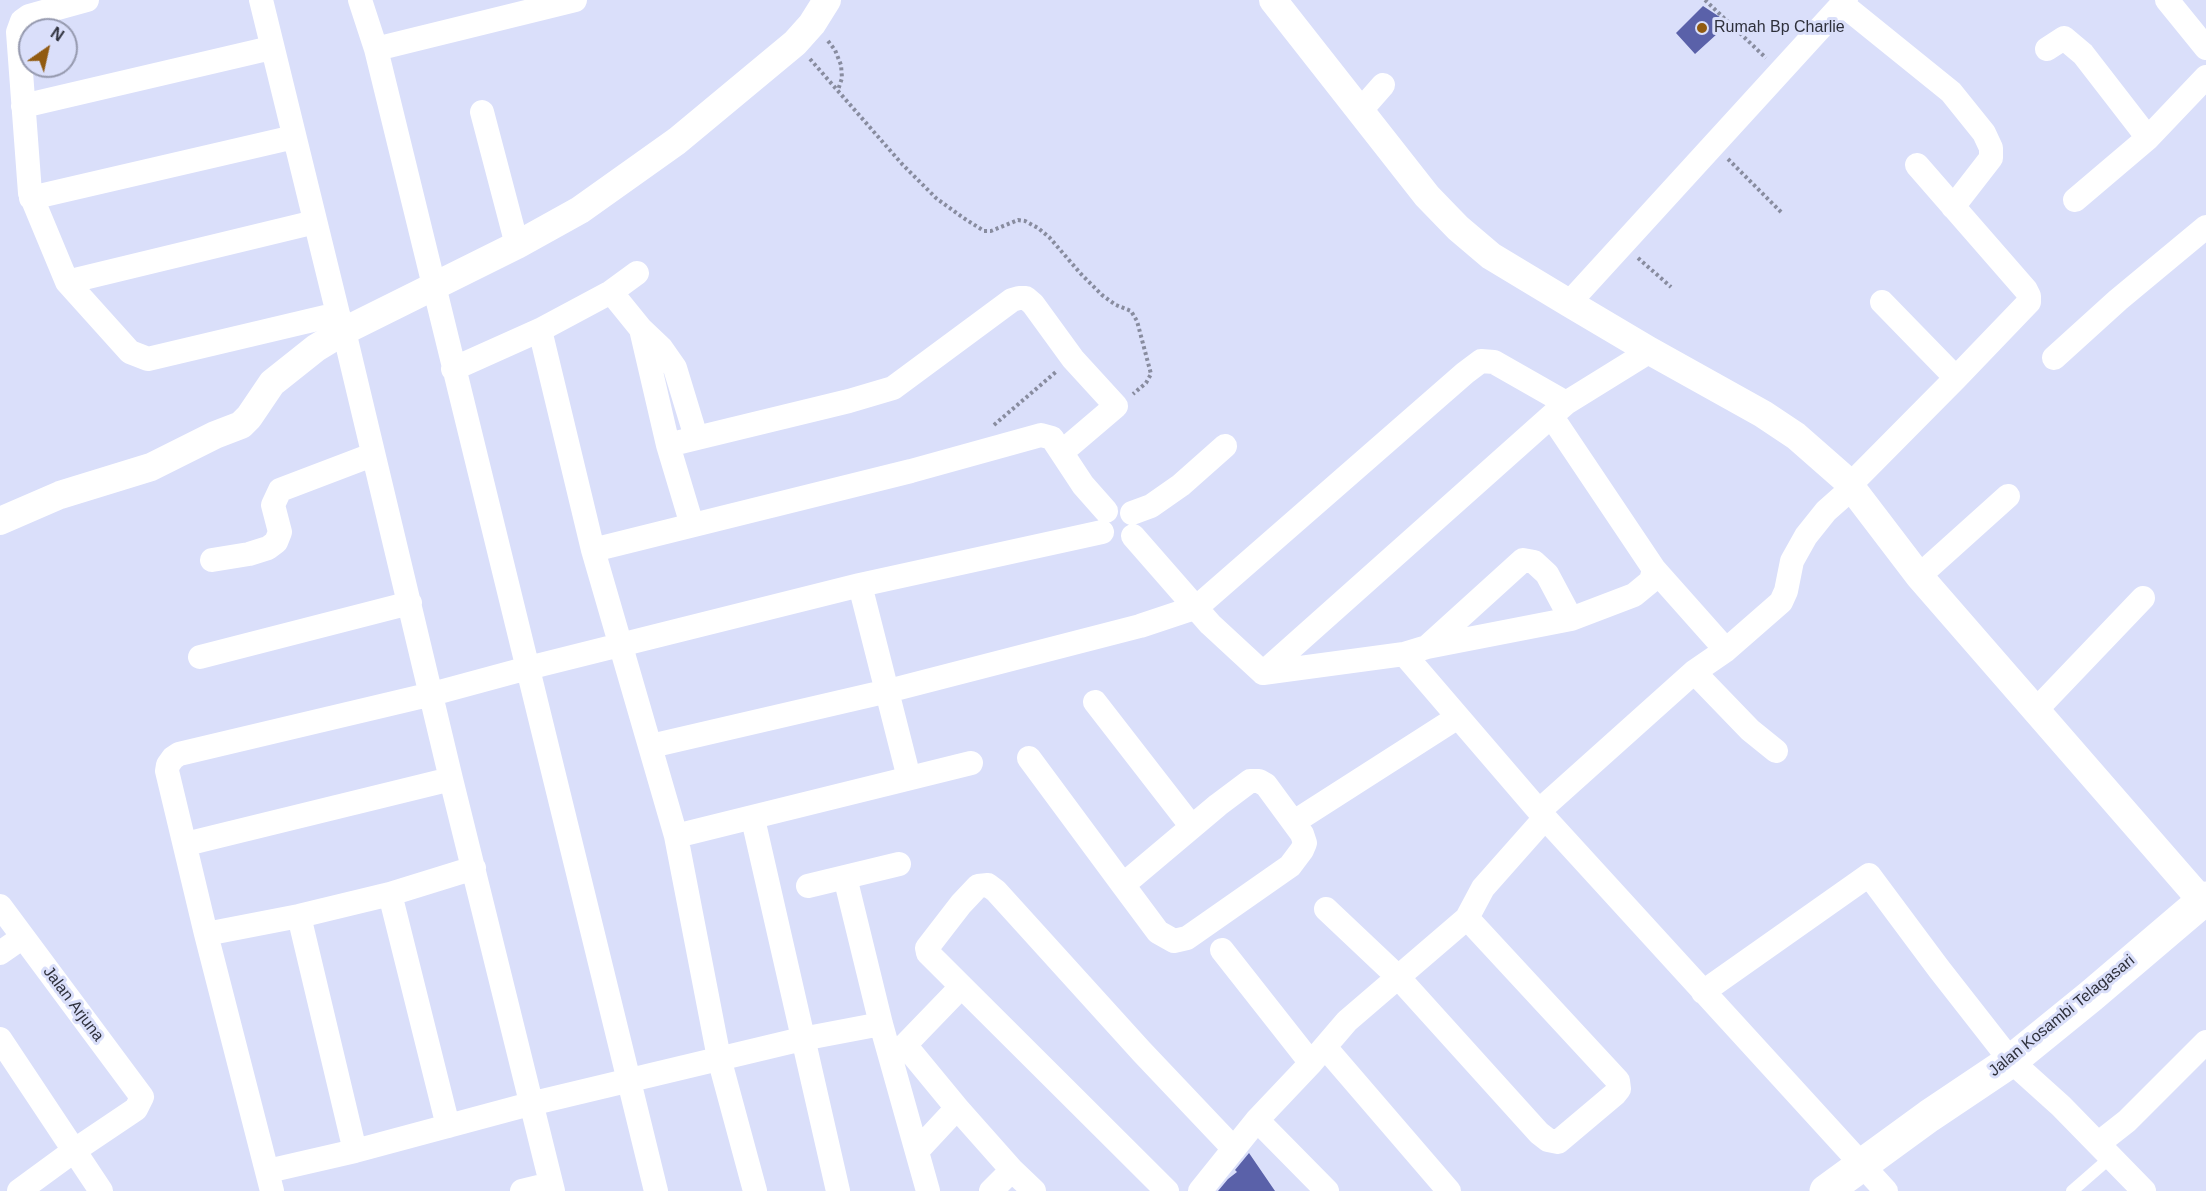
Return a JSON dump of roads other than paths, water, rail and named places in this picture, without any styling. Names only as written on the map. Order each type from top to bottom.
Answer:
[{"type":"main road","name":"Jalan Kosambi Telagasari","points":[[1826,1191],[2011,1061],[2205,902]]},
{"type":"street","points":[[87,0],[28,16],[20,24],[18,32],[31,198],[67,282],[130,352],[143,359],[341,322],[434,286],[517,245],[580,210],[677,141],[804,33],[827,0]]},
{"type":"street","points":[[261,0],[552,1187],[522,1191]]},
{"type":"street","points":[[360,0],[376,49],[656,1191]]},
{"type":"street","points":[[376,49],[574,0]]},
{"type":"street","points":[[1273,0],[1427,196],[1458,228],[1491,256],[1650,351],[1784,427],[1851,486],[1919,576],[2035,711],[2205,902]]},
{"type":"street","points":[[2167,0],[2206,48]]},
{"type":"street","points":[[1569,303],[1844,2],[1951,92],[1984,133],[1991,148],[1991,158],[1953,207]]},
{"type":"street","points":[[2047,49],[2064,38],[2083,54],[2148,138]]},
{"type":"street","points":[[23,106],[271,48]]},
{"type":"street","points":[[2075,200],[2148,138],[2206,77]]},
{"type":"street","points":[[1361,110],[1383,85]]},
{"type":"street","points":[[482,112],[517,245]]},
{"type":"street","points":[[31,198],[294,137]]},
{"type":"street","points":[[1200,1191],[1257,1120],[1347,1021],[1467,918],[1483,888],[1542,814],[1694,672],[1726,650],[1781,602],[1786,591],[1792,561],[1806,536],[1826,511],[2029,302],[2030,296],[2026,290],[1917,165]]},
{"type":"street","points":[[67,282],[315,222]]},
{"type":"street","points":[[2054,357],[2206,227]]},
{"type":"street","points":[[453,369],[540,330],[611,292],[637,273]]},
{"type":"street","points":[[611,292],[641,329],[661,348],[675,368],[696,437]]},
{"type":"street","points":[[668,445],[893,388],[1012,300],[1026,298],[1033,304],[1073,359],[1116,406],[1062,452]]},
{"type":"street","points":[[1882,302],[1956,378]]},
{"type":"street","points":[[0,521],[60,495],[151,467],[215,435],[241,425],[272,383],[341,322]]},
{"type":"street","points":[[641,329],[668,445],[692,525]]},
{"type":"street","points":[[540,330],[593,550],[676,836],[719,1058],[755,1191]]},
{"type":"street","points":[[1263,673],[1559,410],[1650,351]]},
{"type":"street","points":[[651,746],[888,691],[1140,626],[1197,607],[1484,360],[1494,362],[1559,410],[1654,569],[1726,650]]},
{"type":"street","points":[[593,550],[911,471],[1041,435],[1052,438],[1083,485],[1104,521],[1107,539],[1116,543],[1126,542],[1133,524],[1151,506],[1181,485],[1225,446]]},
{"type":"street","points":[[212,560],[249,554],[268,548],[276,542],[280,532],[273,505],[280,490],[372,455]]},
{"type":"street","points":[[1919,576],[2008,496]]},
{"type":"street","points":[[881,1024],[802,1039],[530,1104],[355,1151],[270,1181],[206,934],[167,771],[168,765],[179,754],[432,694],[1104,521],[1115,507],[1122,507],[1210,624],[1263,673]]},
{"type":"street","points":[[1427,647],[1523,561],[1534,562],[1547,574],[1571,619]]},
{"type":"street","points":[[1263,673],[1404,654],[1427,647],[1571,619],[1634,595],[1651,581],[1654,569]]},
{"type":"street","points":[[860,585],[909,778]]},
{"type":"street","points":[[2035,711],[2143,598]]},
{"type":"street","points":[[200,657],[410,603]]},
{"type":"street","points":[[1404,654],[1542,814],[1703,992],[1863,1163],[1886,1191]]},
{"type":"street","points":[[1694,672],[1750,730],[1776,751]]},
{"type":"street","points":[[1095,702],[1192,827]]},
{"type":"street","points":[[1294,822],[1458,717]]},
{"type":"street","points":[[1029,758],[1122,885],[1158,932],[1174,941],[1187,938],[1290,866],[1305,843],[1294,822],[1266,785],[1259,781],[1250,781],[1122,885]]},
{"type":"street","points":[[676,836],[753,819],[971,763]]},
{"type":"street","points":[[186,844],[451,779]]},
{"type":"street","points":[[753,819],[838,1191]]},
{"type":"street","points":[[808,886],[899,864]]},
{"type":"street","points":[[206,934],[299,916],[390,894],[474,868]]},
{"type":"street","points":[[1703,992],[1869,875],[2011,1061],[2105,1150],[2144,1191]]},
{"type":"street","points":[[845,877],[881,1024],[898,1050],[957,1108],[1012,1170],[1034,1191]]},
{"type":"street","points":[[1167,1191],[926,950],[961,904],[978,886],[985,884],[996,891],[1233,1149]]},
{"type":"street","points":[[390,894],[448,1126]]},
{"type":"street","name":"Jalan Arjuna","points":[[0,906],[142,1097],[136,1109],[75,1150]]},
{"type":"street","points":[[1326,909],[1398,977],[1539,1133],[1548,1140],[1558,1142],[1615,1094],[1619,1089],[1618,1081],[1467,918]]},
{"type":"street","points":[[299,916],[355,1151]]},
{"type":"street","points":[[0,953],[23,937]]},
{"type":"street","points":[[1222,950],[1318,1055],[1449,1191]]},
{"type":"street","points":[[898,1050],[961,987]]},
{"type":"street","points":[[0,1039],[101,1191]]},
{"type":"street","points":[[2105,1150],[2127,1121],[2206,1042]]},
{"type":"street","points":[[898,1050],[916,1151],[928,1191]]},
{"type":"street","points":[[916,1151],[957,1108]]},
{"type":"street","points":[[1257,1120],[1327,1191]]},
{"type":"street","points":[[19,1191],[75,1150]]},
{"type":"street","points":[[991,1191],[1012,1170]]},
{"type":"lane","points":[[2072,1191],[2105,1150]]},
{"type":"place","name":"Rumah Bp Charlie","points":[[1702,28]]}]
